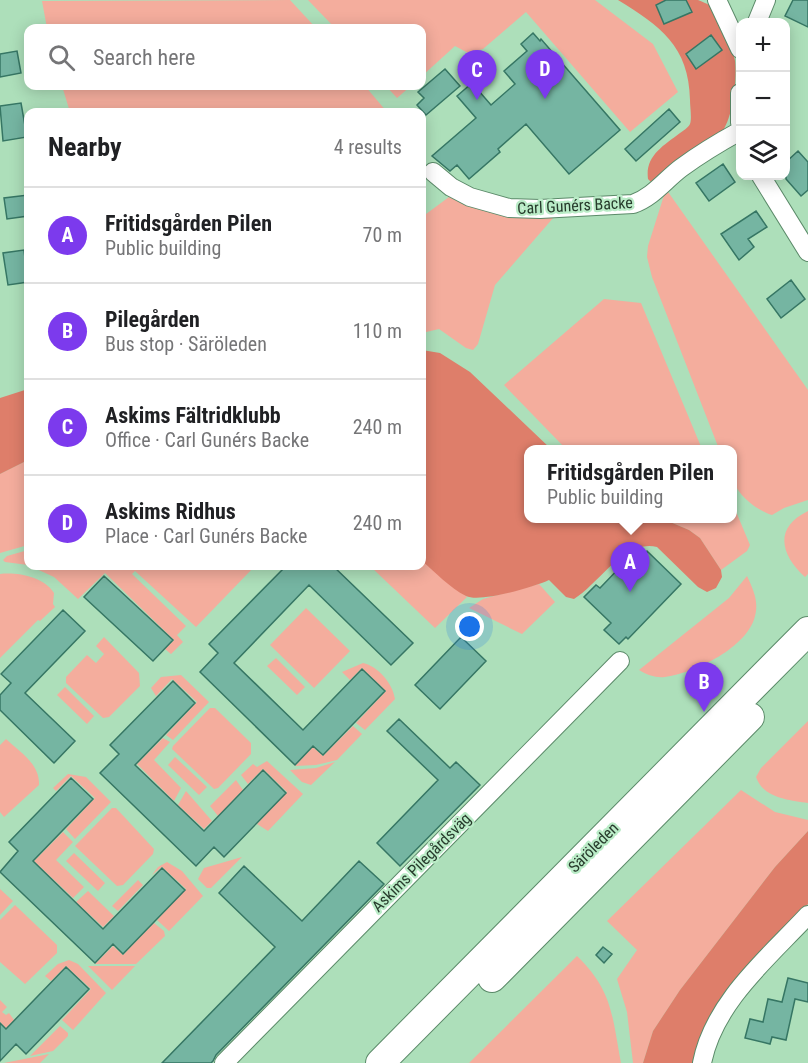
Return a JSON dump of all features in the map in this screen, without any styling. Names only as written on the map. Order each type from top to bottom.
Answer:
[{"type":"main road","name":"Säröleden","points":[[380,1063],[808,631]]},
{"type":"main road","name":"Säröleden","points":[[408,1063],[808,658]]},
{"type":"street","points":[[717,0],[736,40]]},
{"type":"street","points":[[759,18],[766,0]]},
{"type":"street","name":"Carl Gunérs Backe","points":[[433,172],[452,188],[471,197],[509,208],[540,209],[633,204],[643,201],[681,168],[736,134]]},
{"type":"street","points":[[764,180],[805,240]]},
{"type":"street","name":"Askims Pilegårdsväg","points":[[224,1063],[620,662]]},
{"type":"street","points":[[702,1063],[708,1041],[724,1009],[759,967],[808,915]]},
{"type":"shaded area","points":[[290,0],[312,24],[46,24],[42,1]]},
{"type":"shaded area","points":[[308,0],[595,0],[653,44],[678,92],[630,132],[526,12],[483,49],[468,53],[455,46],[426,72],[426,24],[331,24]]},
{"type":"shaded area","points":[[618,0],[698,0],[707,4],[722,25],[735,61],[733,99],[729,119],[721,133],[652,183],[648,179],[648,171],[652,158],[656,152],[690,124],[688,81],[678,51],[669,40],[647,19]]},
{"type":"shaded area","points":[[63,90],[368,90],[384,108],[69,108]]},
{"type":"shaded area","points":[[390,90],[406,90],[397,98]]},
{"type":"shaded area","points":[[666,189],[808,390],[808,500],[784,508],[772,515],[753,505],[737,488],[737,445],[717,445],[652,277],[647,257],[648,246]]},
{"type":"shaded area","points":[[449,197],[493,212],[554,217],[495,285],[478,344],[473,350],[466,348],[439,329],[426,332],[426,214]]},
{"type":"shaded area","points":[[604,299],[641,303],[700,445],[562,445],[504,385]]},
{"type":"shaded area","points":[[426,351],[440,353],[470,372],[547,445],[524,445],[524,523],[672,523],[700,538],[721,570],[722,577],[716,588],[707,592],[698,587],[657,547],[645,546],[612,564],[574,599],[566,597],[549,580],[520,590],[473,598],[460,593],[426,565]]},
{"type":"shaded area","points":[[24,390],[24,462],[0,474],[0,398]]},
{"type":"shaded area","points":[[24,462],[24,546],[0,553],[0,474]]},
{"type":"shaded area","points":[[808,511],[808,574],[805,577],[790,560],[784,542],[789,525]]},
{"type":"shaded area","points":[[737,514],[750,545],[747,551],[721,570],[700,538],[672,523],[737,523]]},
{"type":"shaded area","points":[[24,551],[24,564],[5,562],[3,560],[7,556]]},
{"type":"shaded area","points":[[426,563],[467,597],[435,628],[374,570],[426,570]]},
{"type":"shaded area","points":[[39,570],[251,570],[196,627],[135,571],[132,574],[186,626],[177,635],[183,642],[171,654],[165,649],[174,640],[105,573],[78,599],[54,577]]},
{"type":"shaded area","points":[[0,574],[22,575],[44,583],[54,593],[55,607],[40,621],[38,620],[0,658]]},
{"type":"shaded area","points":[[747,576],[756,600],[755,616],[742,638],[731,648],[705,664],[677,675],[658,677],[639,670],[729,598]]},
{"type":"shaded area","points":[[539,584],[555,602],[522,634],[469,608],[483,599]]},
{"type":"shaded area","points":[[306,608],[350,651],[314,688],[270,645]]},
{"type":"shaded area","points":[[104,637],[139,673],[140,686],[109,717],[103,718],[66,683],[66,677],[87,655],[96,663],[104,654],[96,646]]},
{"type":"shaded area","points":[[276,658],[305,687],[297,695],[267,666]]},
{"type":"shaded area","points":[[363,663],[384,676],[395,699],[365,730],[356,723],[386,691],[362,668],[350,680],[342,672]]},
{"type":"shaded area","points":[[181,675],[209,702],[173,740],[166,735],[197,702],[172,679],[156,696],[151,688],[161,677]]},
{"type":"shaded area","points":[[65,687],[94,716],[87,724],[57,695]]},
{"type":"shaded area","points":[[210,708],[215,708],[251,743],[251,754],[218,788],[214,789],[172,749]]},
{"type":"shaded area","points":[[808,721],[808,803],[777,797],[764,789],[756,777],[761,768]]},
{"type":"shaded area","points":[[353,726],[362,734],[337,760],[316,765],[295,766],[313,747],[323,756]]},
{"type":"shaded area","points":[[163,738],[170,742],[154,760],[181,788],[174,801],[137,764]]},
{"type":"shaded area","points":[[6,739],[33,765],[39,785],[4,817],[0,812],[0,745]]},
{"type":"shaded area","points":[[175,757],[207,787],[199,795],[168,765]]},
{"type":"shaded area","points":[[267,761],[303,794],[268,831],[257,824],[287,792],[263,769],[248,784],[241,775],[253,764],[257,767]]},
{"type":"shaded area","points":[[335,762],[311,785],[302,782],[290,770],[316,768]]},
{"type":"shaded area","points":[[68,774],[86,777],[111,802],[75,839],[66,829],[95,798],[71,776],[56,791],[53,788]]},
{"type":"shaded area","points":[[236,780],[243,790],[218,816],[210,806]]},
{"type":"shaded area","points":[[741,790],[775,812],[808,820],[808,831],[775,867],[680,990],[653,1031],[643,1063],[633,1063],[627,1012],[617,979],[637,950],[607,921]]},
{"type":"shaded area","points":[[186,791],[212,821],[204,829],[178,805]]},
{"type":"shaded area","points":[[112,808],[116,808],[154,849],[153,854],[123,885],[117,886],[75,846]]},
{"type":"shaded area","points":[[808,831],[808,904],[732,988],[696,1063],[643,1063],[653,1031],[680,990],[775,867]]},
{"type":"shaded area","points":[[63,832],[73,842],[56,860],[84,887],[73,898],[34,861]]},
{"type":"shaded area","points":[[74,853],[105,883],[98,891],[66,861]]},
{"type":"shaded area","points":[[242,857],[211,888],[207,888],[198,879],[204,868]]},
{"type":"shaded area","points":[[167,862],[182,871],[203,896],[169,931],[157,920],[186,889],[162,867],[152,875],[158,867]]},
{"type":"shaded area","points":[[138,880],[143,885],[118,911],[112,906]]},
{"type":"shaded area","points":[[0,889],[13,901],[0,915]]},
{"type":"shaded area","points":[[88,891],[114,916],[103,927],[76,902]]},
{"type":"shaded area","points":[[15,905],[57,945],[57,953],[25,984],[0,962],[0,920]]},
{"type":"shaded area","points":[[154,923],[164,931],[165,936],[136,964],[95,964],[113,946],[123,955]]},
{"type":"shaded area","points":[[577,956],[598,981],[609,1005],[621,1063],[469,1063]]},
{"type":"shaded area","points":[[69,960],[78,964],[106,993],[73,1030],[62,1020],[91,989],[66,966],[51,981],[45,976],[58,964]]},
{"type":"shaded area","points":[[88,966],[135,966],[112,990]]},
{"type":"shaded area","points":[[0,1000],[7,1007],[2,1012],[6,1015],[9,1013],[14,1020],[6,1028],[0,1022]]},
{"type":"shaded area","points":[[60,1026],[68,1033],[68,1036],[53,1051],[30,1056]]},
{"type":"shaded area","points":[[49,1054],[40,1063],[4,1063]]},
{"type":"building","points":[[666,0],[686,0],[692,12],[664,24],[656,5]]},
{"type":"building","points":[[793,0],[808,0],[808,27],[785,16]]},
{"type":"building","points":[[533,33],[540,41],[541,39],[620,130],[569,174],[526,124],[498,149],[500,152],[469,179],[457,165],[450,171],[432,156],[476,118],[457,96],[472,83],[491,105],[515,84],[504,71],[527,51],[521,44]]},
{"type":"building","points":[[711,35],[722,50],[696,69],[686,54]]},
{"type":"building","points":[[17,51],[21,73],[0,77],[0,54]]},
{"type":"building","points":[[445,69],[460,86],[426,115],[426,108],[420,108],[417,105],[424,98],[418,92],[426,90],[426,85]]},
{"type":"building","points":[[21,103],[24,138],[3,141],[0,106]]},
{"type":"building","points":[[669,109],[680,122],[636,161],[625,149]]},
{"type":"building","points":[[798,151],[808,162],[808,190],[801,196],[787,180],[790,180],[790,158]]},
{"type":"building","points":[[723,164],[735,182],[709,201],[696,183]]},
{"type":"building","points":[[24,196],[24,217],[7,219],[4,198]]},
{"type":"building","points":[[756,211],[767,227],[748,239],[754,247],[739,260],[721,234]]},
{"type":"building","points":[[24,250],[24,283],[8,285],[3,253]]},
{"type":"building","points":[[791,280],[805,299],[781,318],[767,299]]},
{"type":"building","points":[[647,551],[681,584],[628,639],[626,637],[619,644],[604,630],[611,623],[584,597],[596,585],[600,588],[624,563],[630,569]]},
{"type":"building","points":[[282,570],[337,570],[413,643],[391,665],[309,585],[234,663],[303,730],[362,669],[385,691],[323,755],[313,746],[295,765],[200,672],[218,653],[209,644]]},
{"type":"building","points":[[104,576],[173,640],[153,661],[84,597]]},
{"type":"building","points":[[63,610],[85,631],[25,693],[75,741],[54,763],[0,710],[0,695],[11,683],[1,674]]},
{"type":"building","points":[[461,637],[486,661],[440,709],[415,685]]},
{"type":"building","points":[[173,681],[195,703],[135,765],[204,831],[263,770],[286,793],[224,857],[214,847],[196,866],[100,773],[119,754],[110,745]]},
{"type":"building","points":[[399,719],[450,768],[456,762],[480,785],[400,866],[377,843],[438,780],[387,731]]},
{"type":"building","points":[[71,778],[93,799],[33,861],[103,929],[162,868],[185,890],[123,954],[113,944],[95,963],[0,872],[18,851],[9,842]]},
{"type":"building","points":[[359,861],[384,884],[216,1055],[213,1061],[211,1063],[162,1063],[275,947],[219,893],[244,866],[302,921]]},
{"type":"building","points":[[603,947],[612,954],[604,963],[596,955]]},
{"type":"building","points":[[66,967],[89,989],[26,1054],[16,1044],[0,1061],[0,1023],[6,1029]]},
{"type":"building","points":[[788,978],[808,983],[808,1002],[795,999],[786,1040],[772,1037],[770,1044],[745,1038],[750,1019],[763,1022],[768,999],[782,1002]]},
{"type":"place","name":"Askims Ridhus","points":[[545,99]]},
{"type":"place","name":"Askims Fältridklubb","points":[[477,100]]},
{"type":"place","name":"Fritidsgården Pilen","points":[[630,592]]},
{"type":"place","name":"Pilegården","points":[[704,712]]}]
